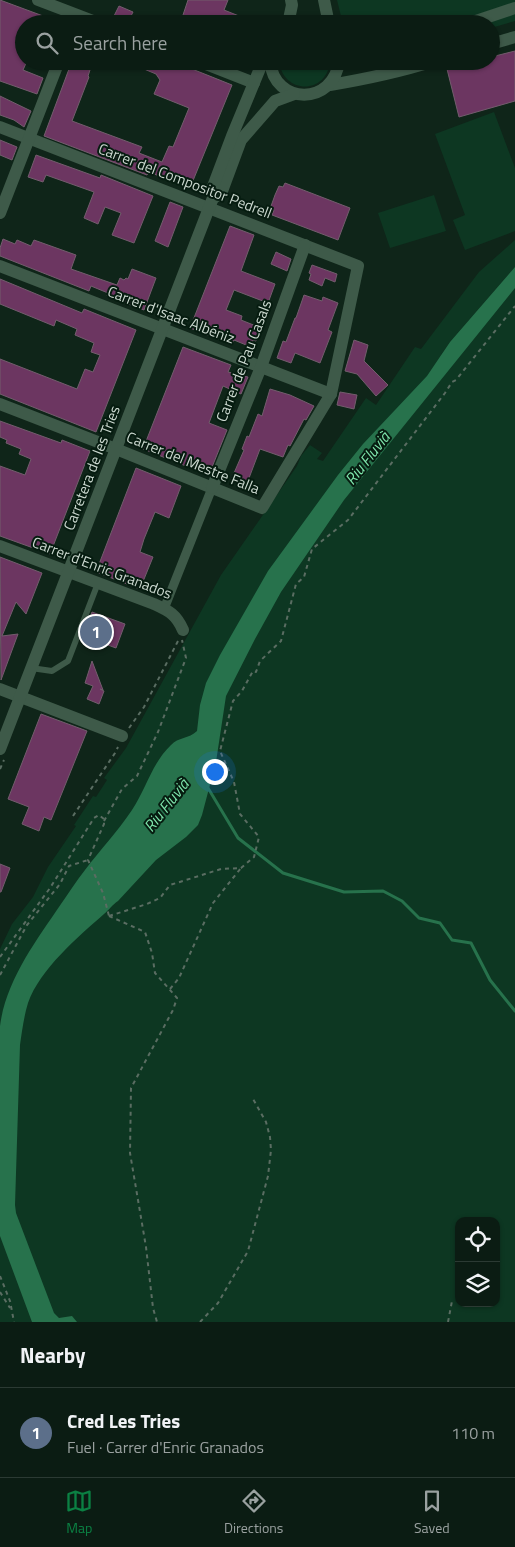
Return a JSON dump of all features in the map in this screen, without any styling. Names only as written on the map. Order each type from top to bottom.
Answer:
[{"type":"street","points":[[38,0],[67,15]]},
{"type":"street","points":[[290,15],[291,0]]},
{"type":"street","points":[[324,0],[328,15]]},
{"type":"street","points":[[494,15],[515,8]]},
{"type":"street","points":[[500,41],[515,37]]},
{"type":"street","points":[[0,213],[55,70]]},
{"type":"street","points":[[221,70],[254,83]]},
{"type":"street","name":"Carretera de les Tries","points":[[0,749],[163,329],[211,203],[212,189],[259,70]]},
{"type":"street","points":[[272,70],[276,80],[287,91],[302,95],[317,93],[330,85],[335,78],[337,70]]},
{"type":"street","points":[[330,85],[358,81],[404,70]]},
{"type":"street","name":"Carretera de les Tries","points":[[211,203],[221,194],[241,140],[275,101],[294,94]]},
{"type":"street","name":"Carrer del Compositor Pedrell","points":[[0,127],[211,203],[305,246],[358,266],[331,394]]},
{"type":"street","name":"Carrer de Pau Casals","points":[[212,488],[261,367],[305,246]]},
{"type":"street","name":"Carrer d'Isaac Albéniz","points":[[0,266],[331,394]]},
{"type":"street","name":"Carrer del Mestre Falla","points":[[0,404],[262,508],[331,394]]},
{"type":"street","points":[[164,609],[212,488]]},
{"type":"street","name":"Carrer d'Enric Granados","points":[[0,546],[164,609],[178,619],[182,633]]},
{"type":"street","points":[[0,689],[122,736]]},
{"type":"lane","points":[[31,668],[52,671],[68,661],[98,583]]},
{"type":"path","points":[[170,990],[179,978],[213,903],[241,868],[254,857],[259,836],[240,814],[234,782],[220,751],[232,701],[242,691],[253,671],[256,672],[260,661],[281,641],[296,584],[304,577],[312,550],[348,520],[452,382],[456,380],[515,306]]},
{"type":"path","points":[[109,916],[103,893],[88,860],[104,822],[122,789],[137,776],[158,732],[186,658],[182,633]]},
{"type":"path","points":[[73,816],[115,753],[122,736],[144,707],[182,633]]},
{"type":"path","points":[[0,957],[50,888],[94,818],[99,815],[104,819],[104,822]]},
{"type":"path","points":[[0,975],[27,925],[60,884],[68,866],[88,860]]},
{"type":"path","points":[[109,916],[160,898],[170,885],[221,869],[241,868]]},
{"type":"path","points":[[109,916],[145,932],[152,953],[155,973],[177,998],[173,1010],[131,1088],[130,1153],[146,1247],[153,1308],[157,1322]]},
{"type":"path","points":[[200,1322],[218,1303],[248,1251],[268,1176],[271,1150],[270,1137],[266,1122],[253,1099]]},
{"type":"path","points":[[0,1276],[12,1310],[14,1322]]},
{"type":"path","points":[[0,1292],[12,1310]]},
{"type":"path","points":[[448,1322],[452,1301]]},
{"type":"shaded area","points":[[337,0],[515,0],[515,21],[500,25],[500,15],[341,15]]},
{"type":"shaded area","points":[[281,70],[328,70],[321,80],[314,85],[305,86],[296,85],[288,80]]},
{"type":"shaded area","points":[[494,112],[515,168],[515,231],[465,250],[453,220],[465,215],[435,134]]},
{"type":"shaded area","points":[[434,195],[446,231],[390,248],[378,213]]},
{"type":"shaded area","points":[[515,240],[515,267],[441,355],[515,278],[515,1322],[0,1322],[0,949],[12,924],[33,897],[48,867],[76,826],[74,825],[93,796],[96,797],[107,780],[104,778],[126,748],[221,575],[297,466],[301,456],[310,445],[322,453],[317,459],[323,461],[366,398],[376,405],[415,347],[421,349],[479,272]]},
{"type":"water","name":"Riu Fluvià","points":[[515,267],[515,288],[344,500],[281,592],[226,696],[216,762],[198,825],[186,837],[156,860],[118,901],[61,954],[41,978],[28,1003],[20,1045],[16,1213],[54,1313],[59,1318],[72,1316],[77,1322],[32,1322],[0,1236],[0,1026],[3,1009],[15,977],[32,947],[76,883],[132,810],[164,752],[174,742],[197,731],[200,705],[206,683],[268,571],[363,444],[427,376],[450,342]]},
{"type":"building","points":[[0,0],[40,15],[15,15],[15,70],[23,70],[43,78],[37,94],[0,81]]},
{"type":"building","points":[[188,0],[228,0],[224,10],[236,15],[183,15]]},
{"type":"building","points":[[119,6],[133,12],[132,15],[114,15]]},
{"type":"building","points":[[515,51],[515,101],[459,117],[447,70],[500,70],[500,55]]},
{"type":"building","points":[[69,70],[90,70],[72,121],[142,147],[139,153],[162,162],[169,146],[173,147],[189,108],[154,94],[160,80],[156,74],[146,70],[194,70],[232,85],[190,188],[149,172],[147,175],[44,136]]},
{"type":"building","points":[[0,96],[31,111],[24,127],[14,120],[0,115]]},
{"type":"building","points":[[0,140],[17,147],[12,160],[0,155]]},
{"type":"building","points":[[36,155],[100,178],[101,175],[153,196],[134,243],[112,235],[121,213],[105,207],[98,224],[84,218],[94,192],[46,175],[43,182],[28,177]]},
{"type":"building","points":[[285,183],[350,208],[338,240],[272,215],[274,210],[270,209],[275,195],[279,186],[283,187]]},
{"type":"building","points":[[170,202],[183,207],[168,247],[155,241]]},
{"type":"building","points":[[230,226],[254,235],[241,271],[275,284],[268,303],[234,290],[226,310],[242,316],[241,320],[261,328],[256,341],[253,340],[251,347],[234,340],[232,344],[190,328]]},
{"type":"building","points":[[3,239],[15,244],[17,240],[31,246],[34,240],[76,255],[71,269],[117,285],[120,278],[128,279],[132,269],[156,278],[144,310],[107,296],[108,293],[91,286],[89,291],[0,256]]},
{"type":"building","points":[[276,252],[291,259],[287,271],[271,264]]},
{"type":"building","points":[[312,265],[337,274],[335,282],[325,278],[322,286],[309,280]]},
{"type":"building","points":[[0,279],[82,313],[84,309],[136,330],[96,432],[0,394],[0,359],[77,389],[85,369],[93,372],[100,355],[91,352],[94,343],[75,335],[77,329],[56,320],[54,326],[0,304]]},
{"type":"building","points":[[304,295],[322,301],[323,297],[338,303],[328,330],[332,332],[320,363],[295,353],[291,363],[277,358],[283,341],[286,342]]},
{"type":"building","points":[[354,340],[368,345],[364,361],[388,385],[376,396],[357,374],[345,371]]},
{"type":"building","points":[[183,347],[231,365],[228,372],[248,377],[241,394],[223,386],[209,423],[227,430],[210,472],[193,463],[191,468],[143,449]]},
{"type":"building","points":[[270,389],[290,395],[314,406],[306,420],[304,419],[290,446],[288,445],[283,457],[260,449],[246,486],[231,480],[244,450],[242,449],[247,436],[249,437],[258,414],[262,416]]},
{"type":"building","points":[[340,392],[357,395],[354,409],[337,405]]},
{"type":"building","points":[[0,421],[61,443],[62,440],[90,451],[50,554],[0,536],[0,466],[25,475],[31,459],[19,454],[21,449],[6,443],[7,440],[0,437]]},
{"type":"building","points":[[136,468],[181,486],[169,518],[155,512],[144,539],[140,552],[153,557],[140,589],[96,572]]},
{"type":"building","points":[[0,557],[42,573],[26,614],[16,602],[2,636],[18,634],[1,680]]},
{"type":"building","points":[[92,612],[125,624],[116,648],[83,636]]},
{"type":"building","points":[[92,661],[103,690],[100,689],[104,691],[99,704],[87,699],[93,686],[85,683]]},
{"type":"building","points":[[41,714],[87,731],[51,820],[44,817],[39,831],[22,824],[29,807],[8,799]]},
{"type":"building","points":[[0,864],[10,868],[1,892],[0,892]]},
{"type":"waterway","points":[[208,788],[238,838],[283,873],[344,892],[383,891],[402,901],[419,918],[440,923],[452,940],[471,943],[490,980],[515,1011]]},
{"type":"place","name":"Cred Les Tries","points":[[96,632]]}]
